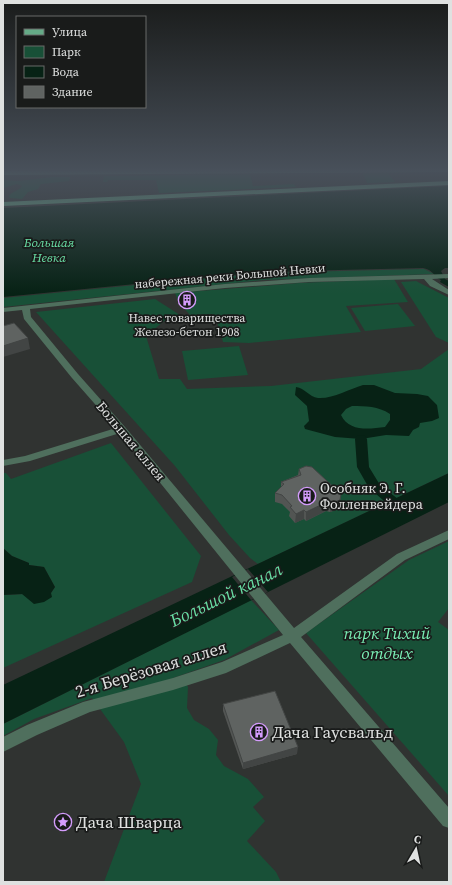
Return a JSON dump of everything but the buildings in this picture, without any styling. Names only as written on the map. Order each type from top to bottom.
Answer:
[{"type":"street","name":"набережная реки Большой Невки","points":[[3,310],[240,285],[309,280],[443,276]]},
{"type":"street","points":[[426,277],[433,284],[449,293]]},
{"type":"street","name":"Большая аллея","points":[[26,307],[27,317],[75,376],[122,429],[239,573],[293,636]]},
{"type":"street","points":[[3,463],[26,459],[122,429]]},
{"type":"street","name":"2-я Берёзовая аллея","points":[[3,745],[32,730],[88,706],[173,684],[226,667],[293,636],[401,556],[449,534]]},
{"type":"street","points":[[293,636],[449,820]]},
{"type":"green space","points":[[424,269],[434,274],[263,280],[3,307],[3,298],[217,277],[297,272]]},
{"type":"green space","points":[[394,279],[408,302],[346,306],[361,332],[249,343],[223,342],[215,315],[191,316],[179,303],[175,293],[299,283]]},
{"type":"green space","points":[[416,281],[449,298],[449,343],[436,337],[401,282]]},
{"type":"green space","points":[[155,299],[180,315],[169,317],[146,336],[159,379],[180,379],[187,389],[271,386],[421,369],[449,349],[449,473],[258,564],[250,558],[229,535],[175,466],[36,312]]},
{"type":"green space","points":[[398,304],[415,326],[365,331],[351,308]]},
{"type":"green space","points":[[239,346],[248,375],[188,380],[182,351]]},
{"type":"green space","points":[[111,443],[201,556],[192,582],[3,668],[3,595],[51,593],[55,587],[44,567],[29,565],[29,563],[12,556],[3,548],[3,473],[6,473],[11,479]]},
{"type":"green space","name":"парк Тихий отдых","points":[[449,541],[449,608],[438,622],[449,630],[449,796],[306,633],[409,560]]},
{"type":"green space","points":[[251,600],[279,630],[224,660],[173,678],[184,681],[188,687],[187,708],[194,720],[209,729],[218,740],[216,755],[224,766],[248,779],[264,797],[253,807],[265,821],[247,841],[276,872],[281,882],[104,882],[141,784],[124,742],[92,698],[34,719],[3,736],[3,724]]},
{"type":"water","name":"Большая Невка","points":[[3,210],[449,210],[449,268],[445,268],[441,271],[445,279],[449,281],[449,287],[440,282],[441,280],[432,272],[423,268],[296,271],[217,276],[3,297]]},
{"type":"water","points":[[363,385],[374,385],[395,393],[428,396],[437,405],[439,418],[420,423],[419,427],[413,430],[409,436],[386,435],[361,439],[335,437],[305,429],[304,426],[309,421],[307,406],[295,395],[296,387],[312,396],[324,398]],"holes":[[[352,406],[381,409],[390,414],[390,420],[385,427],[366,429],[354,427],[341,415],[346,409]]]},
{"type":"water","name":"Большой канал","points":[[449,473],[449,502],[3,724],[3,685]]},
{"type":"water","points":[[3,548],[12,556],[29,563],[29,565],[44,567],[55,587],[51,593],[52,597],[44,602],[34,604],[22,594],[3,595]]},
{"type":"pier","points":[[248,569],[268,592],[251,600],[232,577]]},
{"type":"waterway","points":[[361,439],[363,467],[375,488],[402,509]]},
{"type":"place","name":"Навес товарищества Железо-бетон 1908","points":[[187,300]]},
{"type":"place","name":"Особняк Э. Г. Фолленвейдера","points":[[307,496]]},
{"type":"place","name":"Дача Гаусвальд","points":[[259,732]]},
{"type":"place","name":"Дача Шварца","points":[[63,822]]}]
